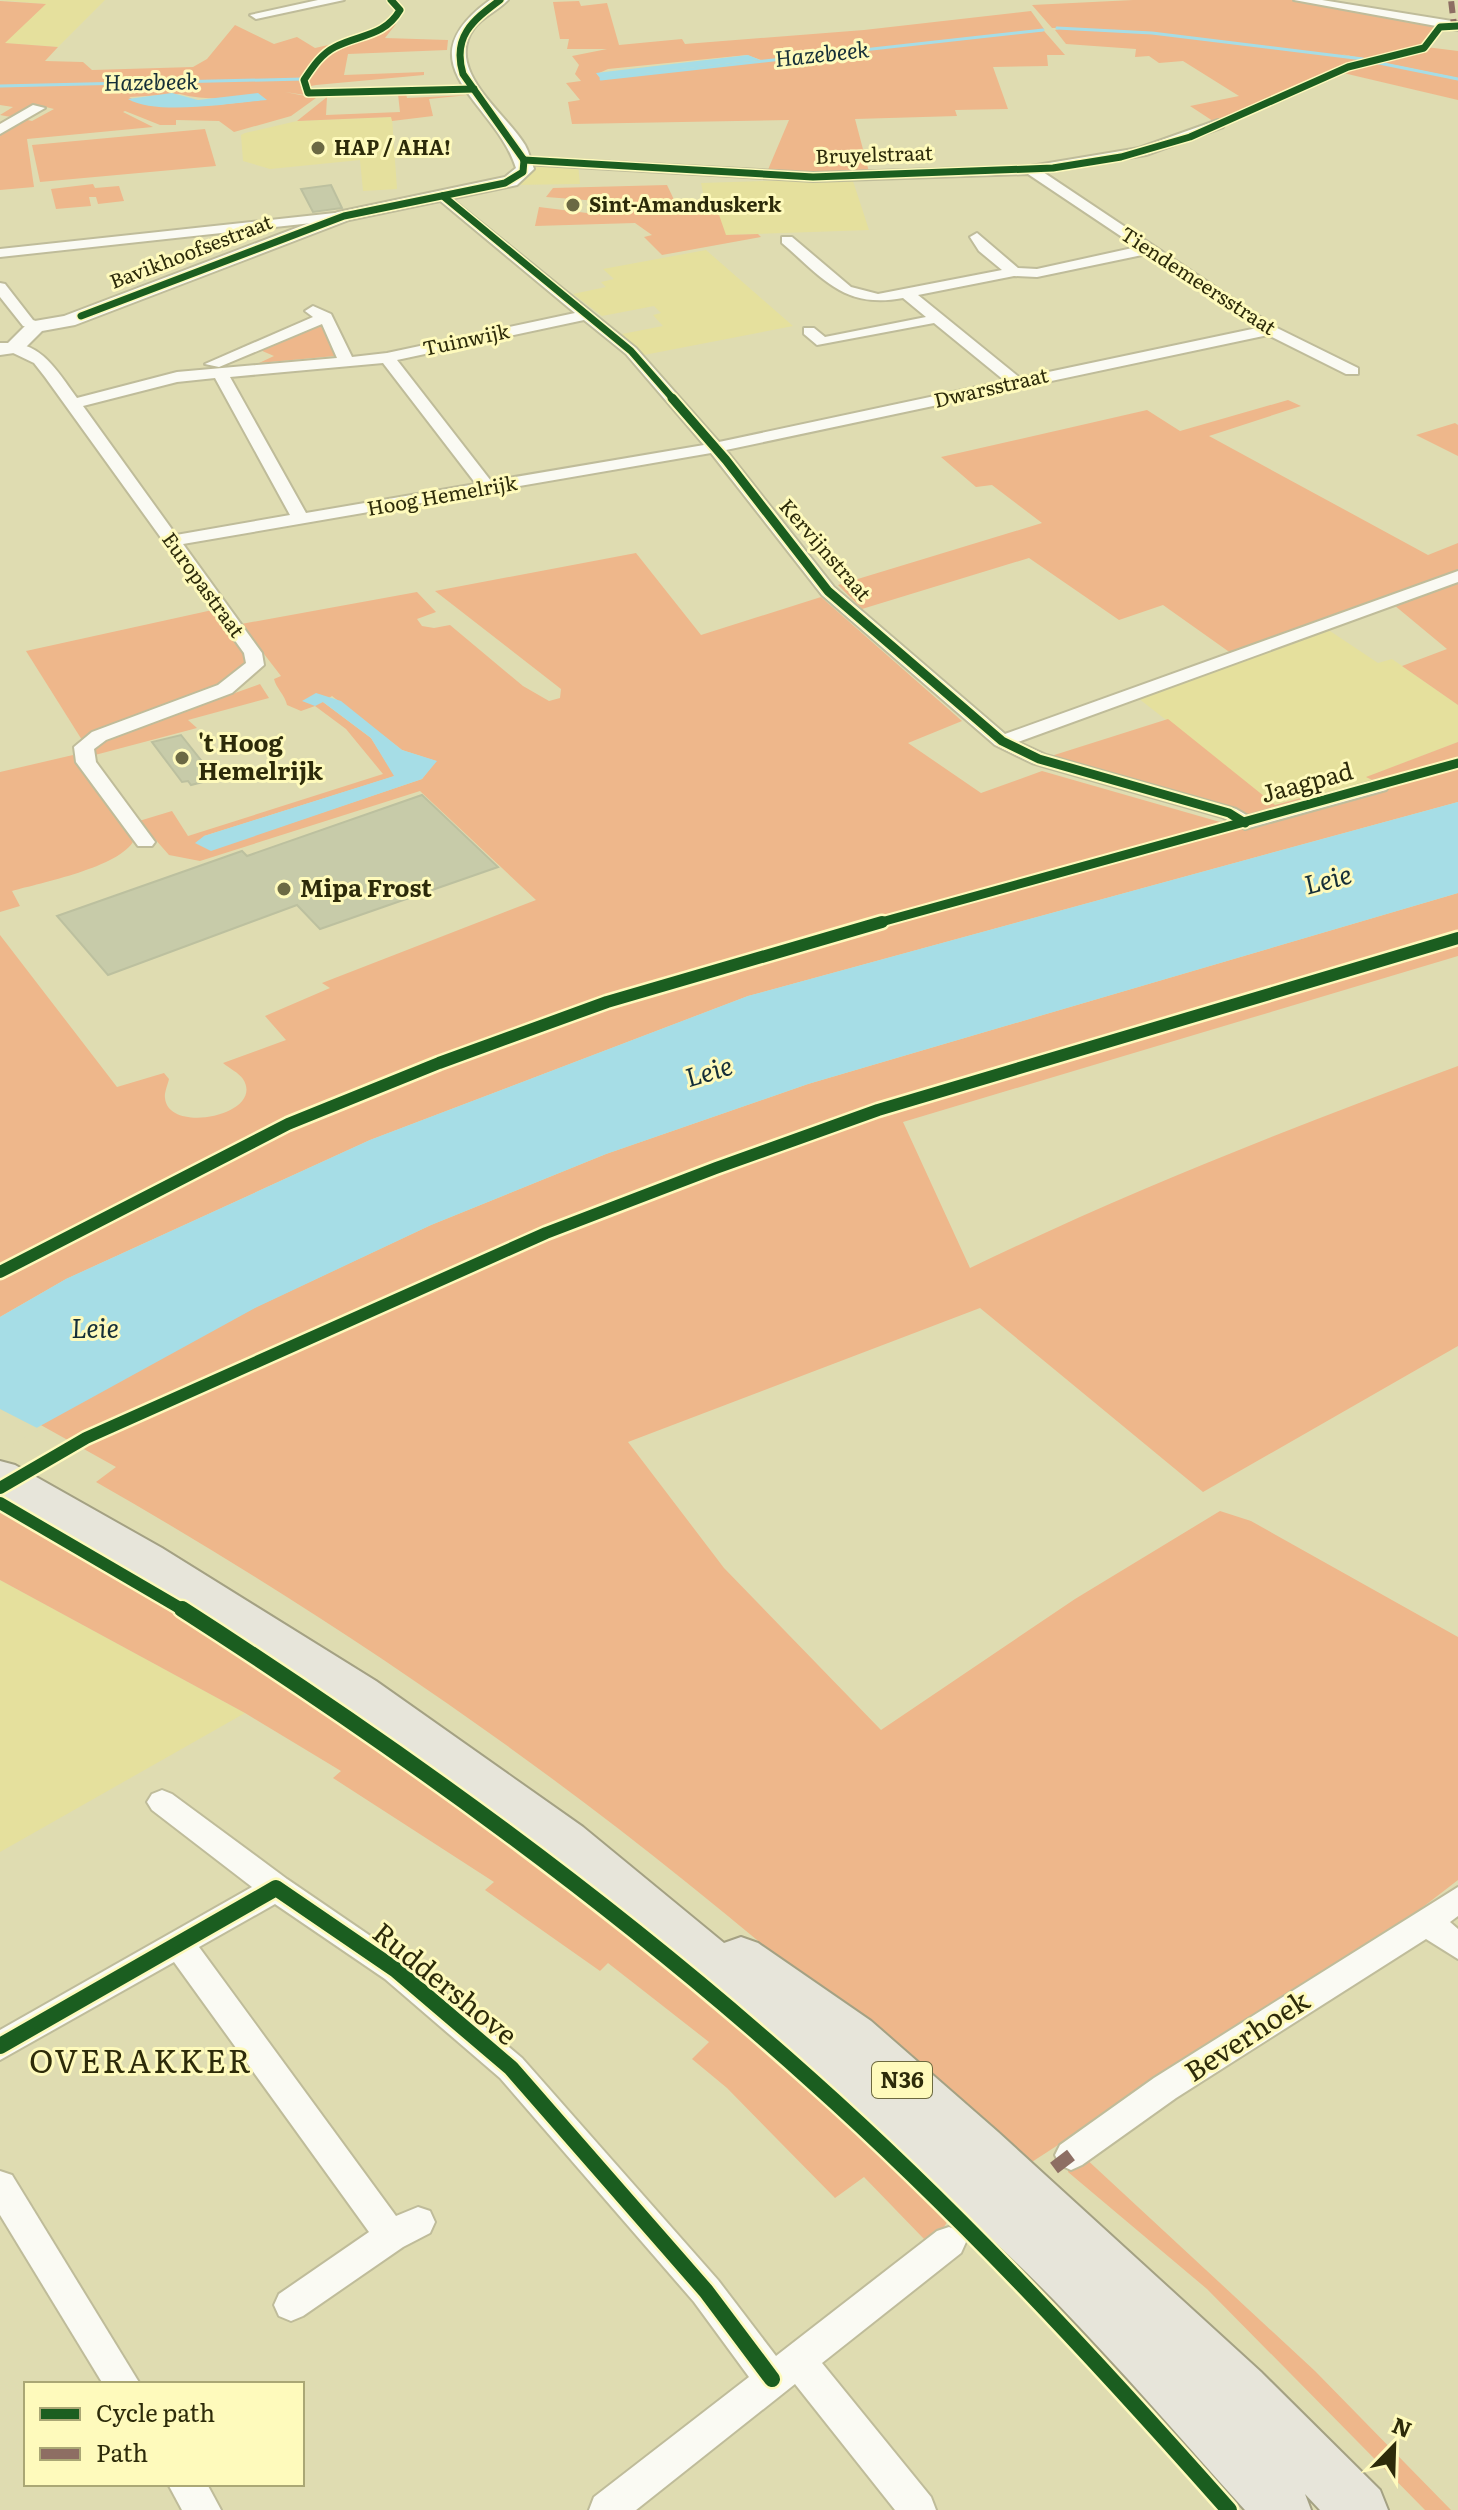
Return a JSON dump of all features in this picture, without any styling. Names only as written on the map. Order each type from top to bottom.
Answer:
[{"type":"main road","name":"N36","points":[[0,1476],[174,1572],[282,1641],[416,1730],[569,1843],[823,2055],[955,2171],[1075,2285],[1283,2510]]},
{"type":"main road","name":"N36","points":[[569,1843],[853,2036],[1027,2191],[1121,2281],[1330,2510]]},
{"type":"main road","points":[[1121,2281],[1242,2391],[1360,2510]]},
{"type":"street","points":[[256,15],[338,0]]},
{"type":"street","points":[[500,0],[465,29],[457,48],[458,60],[463,74],[524,160]]},
{"type":"street","points":[[1300,0],[1458,26]]},
{"type":"street","points":[[0,130],[38,108]]},
{"type":"street","name":"Bruyelstraat","points":[[524,160],[813,177],[1031,170],[1141,152],[1190,137],[1218,124]]},
{"type":"street","name":"Bavikhoofsestraat","points":[[36,326],[68,321],[311,224],[511,181],[523,172],[524,160]]},
{"type":"street","name":"Tiendemeersstraat","points":[[1031,170],[1270,330],[1352,371],[1332,378]]},
{"type":"street","name":"Kervijnstraat","points":[[443,196],[631,351],[828,591],[1002,741],[1039,759],[1229,813],[1245,823]]},
{"type":"street","points":[[0,253],[225,229],[311,224]]},
{"type":"street","points":[[977,237],[984,248],[1014,272]]},
{"type":"street","points":[[787,240],[846,290],[878,298],[1014,272],[1037,273],[1149,249]]},
{"type":"street","points":[[0,287],[28,323],[36,326]]},
{"type":"street","points":[[907,293],[1016,383]]},
{"type":"street","points":[[878,298],[906,325]]},
{"type":"street","name":"Tuinwijk","points":[[177,377],[319,314],[345,359]]},
{"type":"street","name":"Tuinwijk","points":[[73,404],[177,377],[345,359],[387,358],[586,315]]},
{"type":"street","points":[[809,331],[822,342],[927,321]]},
{"type":"street","points":[[7,348],[36,326]]},
{"type":"street","name":"Dwarsstraat","points":[[713,448],[1270,330]]},
{"type":"street","name":"Europastraat","points":[[7,348],[39,360],[253,653],[255,665],[225,689],[99,736],[84,747],[86,762],[145,842]]},
{"type":"street","points":[[387,358],[488,488]]},
{"type":"street","points":[[219,372],[301,519]]},
{"type":"street","name":"Hoog Hemelrijk","points":[[171,541],[713,448]]},
{"type":"street","points":[[1002,741],[1458,576]]},
{"type":"street","name":"Jaagpad","points":[[1245,823],[1379,786]]},
{"type":"street","name":"Ruddershove","points":[[162,1802],[276,1888],[396,1970],[511,2068],[706,2291],[918,2510]]},
{"type":"street","points":[[0,2046],[276,1888]]},
{"type":"street","name":"Beverhoek","points":[[1071,2155],[1165,2088],[1428,1923],[1458,1900]]},
{"type":"street","points":[[1428,1923],[1458,1946]]},
{"type":"street","points":[[179,1944],[405,2229],[291,2305]]},
{"type":"street","points":[[0,2186],[122,2382]]},
{"type":"street","points":[[607,2510],[949,2242]]},
{"type":"street","points":[[187,2486],[203,2510]]},
{"type":"shaded area","points":[[0,0],[105,0],[58,47],[4,43],[45,4]]},
{"type":"shaded area","points":[[1133,0],[1291,0],[1407,18],[1405,22],[1438,27],[1426,47],[1458,51],[1458,78],[1341,54],[1363,60],[1216,123],[1190,106],[1239,96],[1183,61],[1159,63],[1149,56],[1135,57],[1136,49],[1066,44],[1055,30],[1064,28],[1052,28],[1032,5]]},
{"type":"shaded area","points":[[0,1],[46,4],[5,43],[58,47],[45,61],[83,62],[92,70],[193,67],[207,59],[235,25],[274,44],[297,37],[315,48],[377,34],[385,24],[396,24],[385,38],[448,40],[447,50],[348,54],[344,75],[424,72],[424,75],[301,88],[305,95],[285,92],[316,98],[291,116],[234,132],[219,121],[176,120],[176,125],[160,125],[125,111],[153,127],[27,139],[34,187],[0,190],[0,135],[23,119],[32,121],[54,109],[34,104],[11,117],[0,115],[13,107],[0,105]],"holes":[[[129,97],[212,98],[266,99],[175,106],[140,102]]]},
{"type":"shaded area","points":[[579,1],[581,6],[607,3],[619,45],[682,39],[685,44],[864,30],[1031,11],[1044,29],[995,36],[1044,31],[1065,55],[1047,55],[1048,66],[993,67],[1008,109],[955,110],[957,116],[855,119],[869,172],[767,172],[789,120],[572,124],[568,102],[580,100],[566,83],[581,81],[575,74],[579,65],[572,56],[607,49],[567,49],[569,39],[560,39],[553,2]],"holes":[[[747,55],[761,60],[601,79],[597,74],[608,69]]]},
{"type":"shaded area","points":[[1372,62],[1458,80],[1458,100],[1339,72]]},
{"type":"shaded area","points":[[406,93],[407,98],[468,95],[429,99],[433,116],[392,121],[391,117],[297,121],[327,97],[326,115],[400,112],[398,94]]},
{"type":"shaded area","name":"HAP / AHA!","points":[[392,117],[397,189],[363,191],[360,160],[270,169],[243,161],[241,135],[245,133],[297,121]]},
{"type":"shaded area","points":[[205,129],[216,166],[40,182],[32,145]]},
{"type":"shaded area","points":[[535,164],[578,164],[580,184],[510,185]]},
{"type":"shaded area","points":[[852,178],[869,230],[726,235],[707,212],[701,183]]},
{"type":"shaded area","points":[[93,184],[95,188],[119,186],[124,201],[98,204],[96,197],[89,197],[91,206],[56,209],[51,189]]},
{"type":"shaded area","points":[[667,185],[677,206],[718,212],[726,235],[758,234],[761,237],[662,255],[644,237],[652,235],[635,223],[535,226],[539,207],[595,214],[611,202],[546,197],[553,188]]},
{"type":"shaded area","points":[[706,250],[793,326],[644,355],[622,334],[663,326],[653,315],[661,313],[654,306],[602,316],[573,294],[606,287],[601,282],[614,279],[603,269]]},
{"type":"shaded area","points":[[317,325],[322,326],[335,356],[259,363],[274,356],[260,350]]},
{"type":"shaded area","points":[[1288,400],[1301,406],[1209,436],[1428,555],[1458,543],[1458,573],[1373,600],[1235,656],[1163,605],[1119,620],[1029,558],[862,609],[838,585],[1042,523],[992,485],[976,487],[941,457],[1147,410],[1180,431]]},
{"type":"shaded area","points":[[1455,423],[1458,425],[1458,456],[1416,435]]},
{"type":"shaded area","points":[[636,553],[701,635],[821,597],[962,721],[908,743],[981,793],[1042,771],[1220,822],[1243,814],[1048,757],[1168,719],[1275,805],[1323,792],[1329,796],[1376,782],[1366,777],[1458,742],[1458,802],[748,996],[370,1140],[66,1279],[0,1317],[0,935],[117,1087],[164,1073],[169,1079],[165,1098],[170,1109],[182,1116],[197,1118],[229,1111],[241,1102],[246,1092],[243,1079],[223,1063],[286,1040],[265,1016],[330,988],[322,983],[536,900],[420,791],[200,861],[169,855],[139,821],[172,811],[188,836],[383,774],[346,729],[315,706],[301,711],[287,705],[274,679],[281,676],[241,624],[417,592],[436,612],[417,619],[422,626],[434,628],[450,625],[523,686],[549,701],[560,698],[561,689],[435,591]],"holes":[[[332,696],[402,750],[436,761],[422,779],[211,850],[204,836],[395,776],[371,738],[323,702]]]},
{"type":"shaded area","points":[[1458,578],[1458,705],[1402,666],[1447,649],[1388,600]]},
{"type":"shaded area","points":[[217,609],[246,654],[243,671],[203,695],[82,740],[26,651]]},
{"type":"shaded area","points":[[1324,627],[1378,663],[1392,659],[1458,705],[1458,742],[1367,777],[1377,783],[1329,796],[1323,792],[1275,805],[1138,698]]},
{"type":"shaded area","points":[[260,684],[269,698],[188,720],[197,728],[95,755],[86,746]]},
{"type":"shaded area","points":[[73,755],[126,823],[134,840],[126,850],[97,866],[12,891],[20,906],[0,912],[0,772]]},
{"type":"shaded area","points":[[1458,893],[1458,956],[903,1122],[970,1268],[1211,1161],[1458,1066],[1458,1346],[1203,1492],[980,1308],[628,1442],[724,1568],[881,1730],[1075,1599],[1220,1511],[1251,1521],[1458,1637],[1458,1880],[1410,1917],[1021,2169],[814,1987],[545,1773],[324,1621],[96,1482],[116,1467],[39,1424],[254,1308],[431,1225],[606,1154],[808,1084]]},
{"type":"shaded area","points":[[0,1510],[203,1629],[302,1693],[494,1829],[588,1901],[790,2067],[925,2194],[949,2219],[944,2227],[924,2239],[864,2177],[835,2198],[727,2088],[692,2059],[709,2042],[608,1963],[600,1971],[485,1890],[494,1882],[333,1778],[341,1771],[245,1713],[0,1580]]},
{"type":"shaded area","points":[[0,1580],[245,1713],[0,1852]]},
{"type":"shaded area","points":[[1083,2156],[1315,2371],[1451,2510],[1425,2510],[1207,2289],[1068,2172],[1070,2165]]},
{"type":"water","points":[[748,55],[760,60],[600,78],[596,73]]},
{"type":"water","points":[[172,93],[198,100],[258,93],[267,100],[175,108],[141,104],[128,99]]},
{"type":"water","points":[[316,693],[341,701],[402,750],[437,761],[422,779],[211,851],[195,843],[204,836],[394,776],[371,738],[323,702],[315,706],[302,701]]},
{"type":"water","name":"Leie","points":[[1458,802],[1458,893],[808,1084],[606,1154],[431,1225],[255,1308],[0,1448],[0,1317],[66,1279],[370,1140],[748,996]]},
{"type":"pier","points":[[0,1409],[39,1429],[0,1452]]},
{"type":"building","points":[[331,185],[342,208],[313,212],[301,189]]},
{"type":"building","name":"'t Hoog Hemelrijk","points":[[181,735],[214,779],[191,785],[188,781],[182,782],[152,742]]},
{"type":"building","name":"Mipa Frost","points":[[422,795],[498,867],[320,929],[297,905],[108,975],[57,916],[242,851],[247,856]]},
{"type":"waterway","name":"Hazebeek","points":[[1057,28],[1152,33],[1363,59]]},
{"type":"waterway","name":"Hazebeek","points":[[601,79],[1043,30]]},
{"type":"waterway","name":"Hazebeek","points":[[1374,62],[1458,79]]},
{"type":"waterway","name":"Hazebeek","points":[[0,86],[303,79]]},
{"type":"marked path","points":[[1448,26],[1454,25],[1451,0]]},
{"type":"marked path","points":[[1054,2168],[1071,2155]]},
{"type":"cycle path","points":[[391,0],[400,10],[388,27],[326,53],[304,80],[308,93],[474,89]]},
{"type":"cycle path","points":[[500,0],[465,30],[460,39],[459,60],[463,74],[524,160]]},
{"type":"cycle path","points":[[524,160],[813,177],[1053,168],[1121,157],[1190,137],[1348,67],[1424,48],[1440,27],[1458,26]]},
{"type":"cycle path","points":[[81,316],[344,216],[505,183],[523,172],[524,160]]},
{"type":"cycle path","points":[[443,196],[631,351],[726,460],[828,591],[1002,741],[1039,759],[1229,813],[1245,823]]},
{"type":"cycle path","points":[[0,1272],[288,1124],[439,1063],[607,1002],[787,948],[1458,763]]},
{"type":"cycle path","points":[[0,1488],[86,1438],[546,1233],[716,1168],[878,1110],[1458,938]]},
{"type":"cycle path","points":[[0,1503],[173,1603],[341,1711],[504,1827],[661,1950],[812,2080],[957,2217],[1096,2361],[1229,2510]]},
{"type":"cycle path","points":[[0,2046],[276,1888],[396,1970],[511,2068],[706,2291],[772,2379]]},
{"type":"place","name":"HAP / AHA!","points":[[318,148]]},
{"type":"place","name":"Sint-Amanduskerk","points":[[573,205]]},
{"type":"place","name":"'t Hoog Hemelrijk","points":[[182,758]]},
{"type":"place","name":"Mipa Frost","points":[[284,889]]},
{"type":"district","name":"OVERAKKER","points":[[141,2062]]}]
